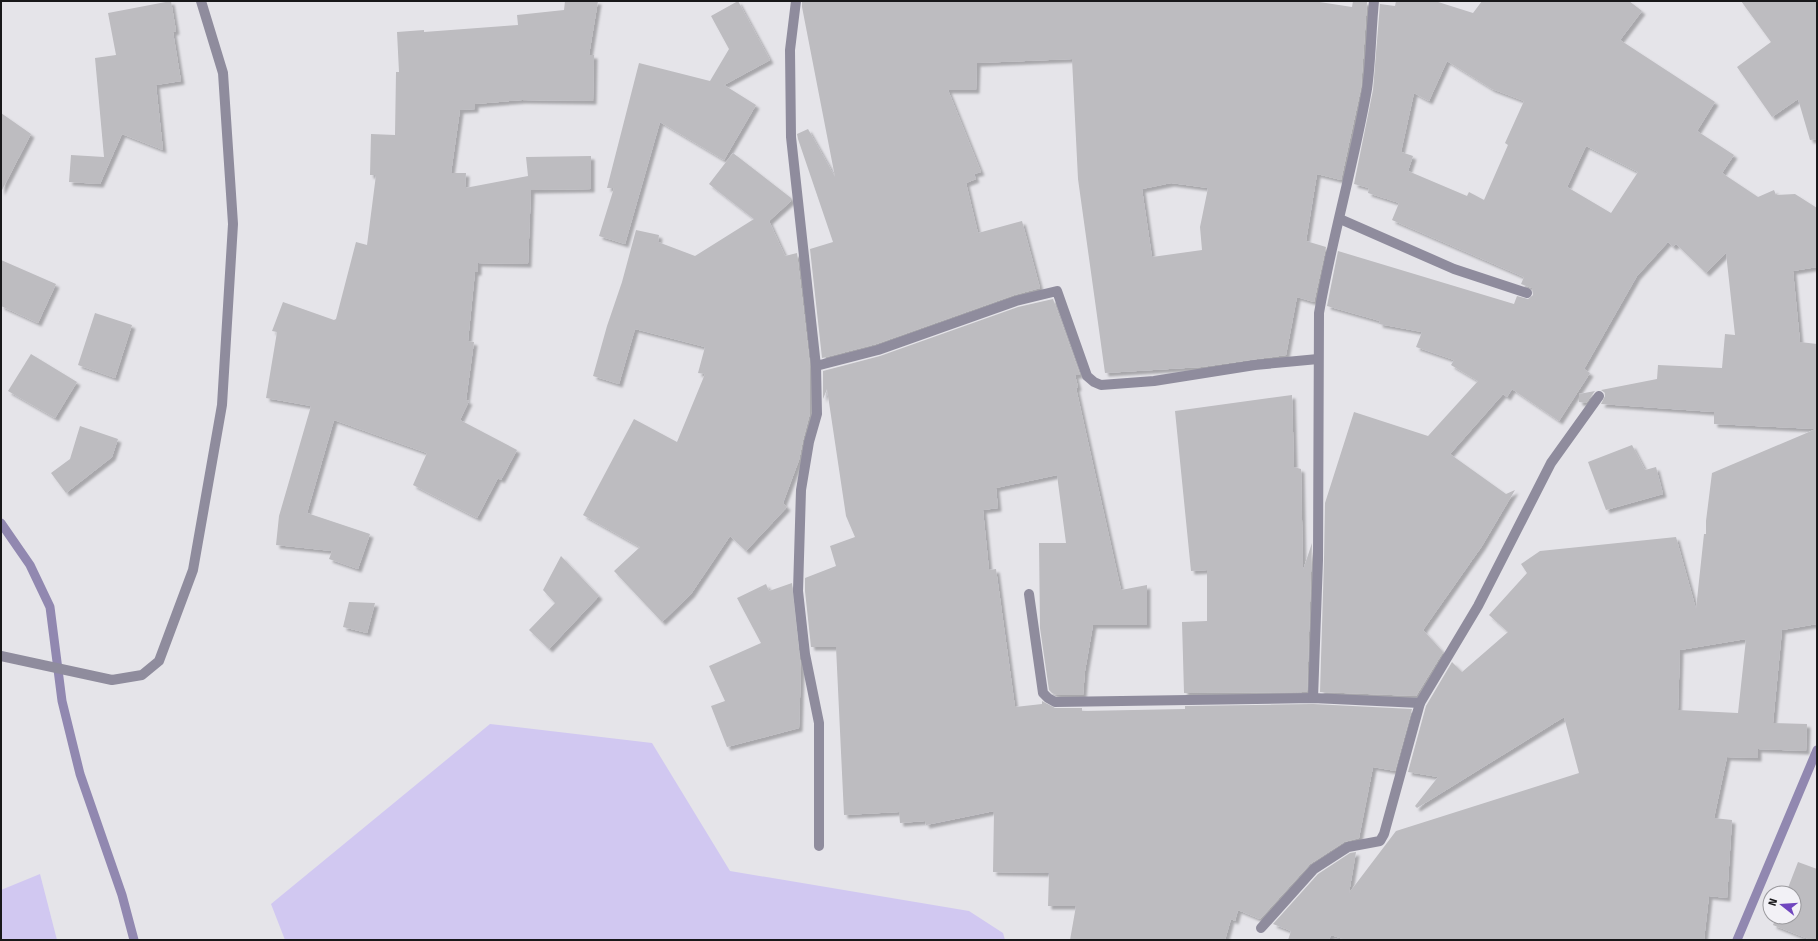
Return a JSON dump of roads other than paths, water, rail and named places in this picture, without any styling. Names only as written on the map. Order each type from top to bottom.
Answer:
[{"type":"street","points":[[1,656],[112,680],[142,675],[159,661],[193,570],[222,405],[233,224],[223,73],[201,1]]},
{"type":"street","points":[[796,1],[790,50],[791,137],[816,366],[817,414],[809,442],[801,490],[798,592],[805,654],[819,723],[819,846]]},
{"type":"street","points":[[1313,698],[1318,560],[1318,359],[1320,313],[1326,276],[1340,219],[1367,88],[1374,1]]},
{"type":"street","points":[[1340,219],[1454,269],[1527,293]]},
{"type":"street","points":[[816,366],[878,350],[1016,301],[1058,291],[1087,376],[1094,382],[1101,385],[1154,381],[1255,365],[1318,359]]},
{"type":"street","points":[[1261,928],[1314,869],[1348,847],[1380,841],[1384,834],[1420,703],[1478,606],[1552,463],[1599,396]]},
{"type":"street","points":[[1029,594],[1043,693],[1048,698],[1056,702],[1313,698],[1420,703]]},
{"type":"waterway","points":[[1,523],[30,565],[50,607],[62,701],[80,774],[122,895],[134,940]]},
{"type":"waterway","points":[[1737,940],[1817,750]]}]
